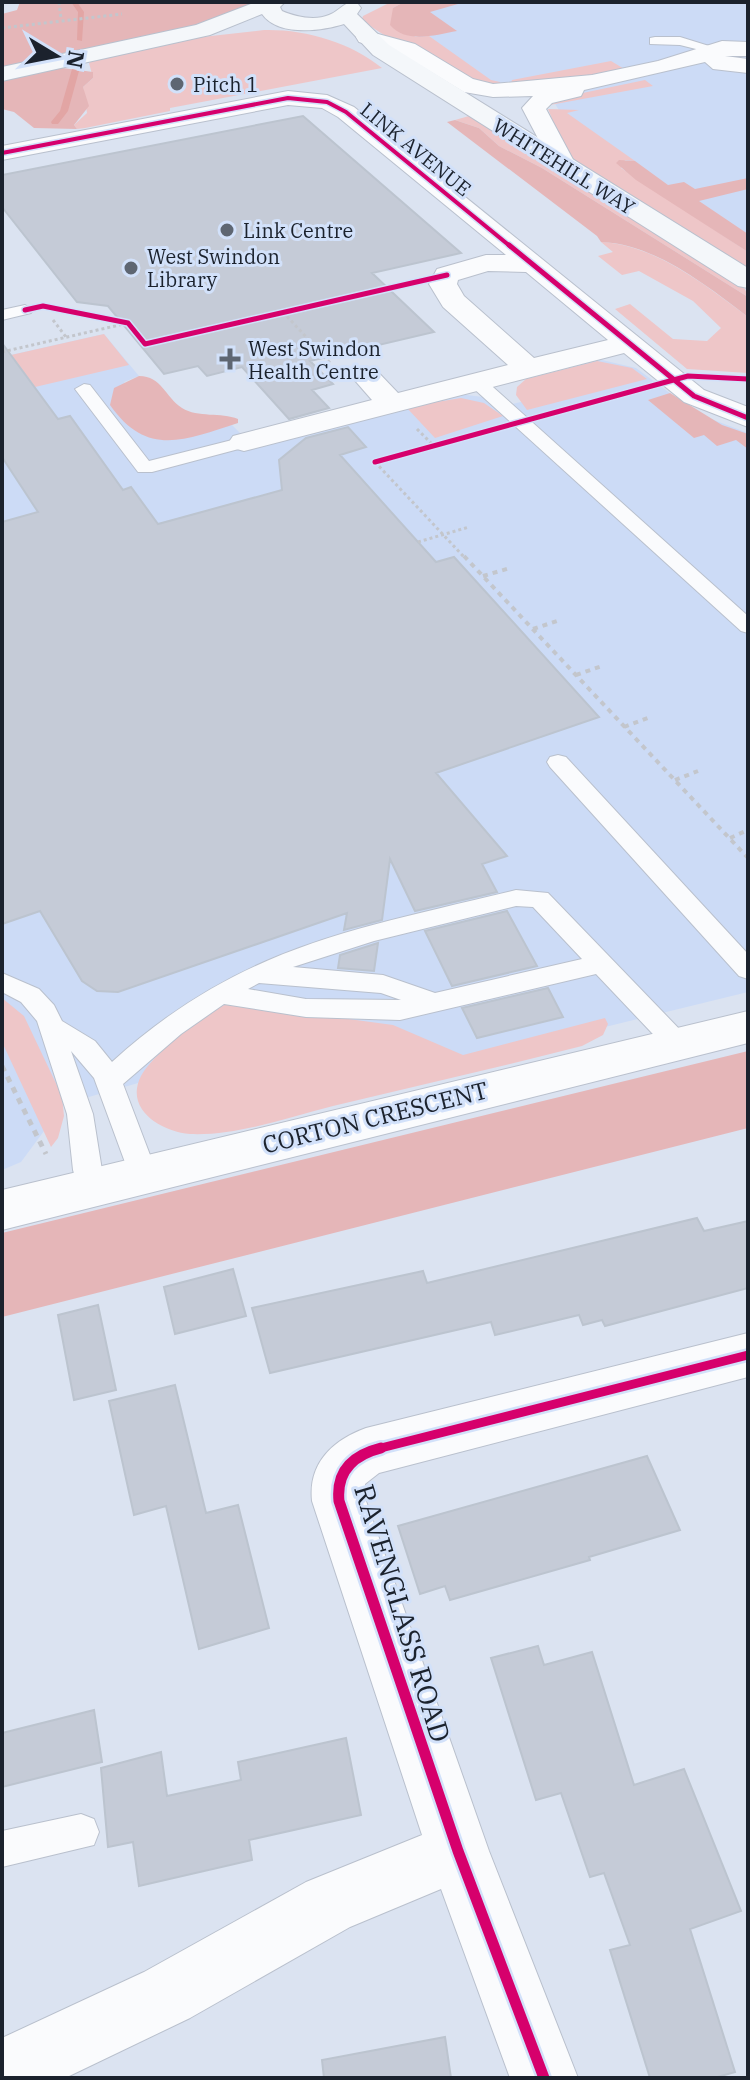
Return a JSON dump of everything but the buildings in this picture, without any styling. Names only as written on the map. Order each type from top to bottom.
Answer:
[{"type":"main road","points":[[2,74],[202,30],[273,4],[273,15],[302,23]]},
{"type":"main road","points":[[202,30],[331,21],[354,7]]},
{"type":"main road","name":"WHITEHILL WAY","points":[[354,7],[374,44]]},
{"type":"main road","name":"WHITEHILL WAY","points":[[302,23],[374,44],[748,280]]},
{"type":"street","points":[[374,44],[417,54],[464,83],[499,93],[530,92],[691,61],[726,58]]},
{"type":"street","points":[[565,167],[535,117],[534,108],[544,98],[726,58],[748,49]]},
{"type":"street","name":"LINK AVENUE","points":[[4,151],[288,98],[322,101],[346,112],[694,396],[711,406],[748,418]]},
{"type":"street","points":[[529,369],[447,294],[443,284],[445,277],[475,264],[530,264]]},
{"type":"street","points":[[482,326],[510,319]]},
{"type":"street","points":[[244,442],[628,343]]},
{"type":"street","points":[[366,376],[392,404]]},
{"type":"street","name":"CORTON CRESCENT","points":[[2,1210],[748,1027]]},
{"type":"street","name":"RAVENGLASS ROAD","points":[[544,2078],[494,1938],[458,1851],[339,1501],[337,1485],[341,1470],[366,1452],[748,1355]]},
{"type":"street","points":[[2,2073],[167,1995],[328,1904],[458,1851]]},
{"type":"lane","points":[[655,41],[680,41],[726,58]]},
{"type":"lane","points":[[2,315],[25,310]]},
{"type":"lane","points":[[478,383],[748,627]]},
{"type":"lane","points":[[84,389],[145,468],[244,442]]},
{"type":"lane","points":[[558,762],[748,970]]},
{"type":"lane","points":[[109,1081],[181,1021],[222,994],[289,959],[516,898],[539,899],[678,1044]]},
{"type":"lane","points":[[222,994],[329,1010],[400,1010],[599,964]]},
{"type":"lane","points":[[259,974],[383,984],[436,1003]]},
{"type":"lane","points":[[2,982],[31,996],[42,1006],[55,1028],[60,1063],[80,1116],[78,1192]]},
{"type":"lane","points":[[55,1028],[86,1048],[109,1081],[144,1176]]},
{"type":"lane","points":[[2,1849],[81,1832]]},
{"type":"path","points":[[59,2],[63,19]]},
{"type":"path","points":[[2,28],[99,16]]},
{"type":"path","points":[[268,316],[298,309]]},
{"type":"path","points":[[283,312],[346,380],[366,376]]},
{"type":"path","points":[[100,318],[128,323],[137,334]]},
{"type":"path","points":[[2,352],[128,323]]},
{"type":"path","points":[[419,449],[448,441]]},
{"type":"path","points":[[390,457],[375,462],[748,858]]},
{"type":"path","points":[[418,542],[469,527]]},
{"type":"path","points":[[483,576],[510,568]]},
{"type":"path","points":[[533,629],[557,621]]},
{"type":"path","points":[[576,675],[602,666]]},
{"type":"path","points":[[624,727],[648,718]]},
{"type":"path","points":[[675,780],[698,771]]},
{"type":"path","points":[[730,838],[748,830]]},
{"type":"path","points":[[2,1066],[78,1192]]},
{"type":"shaded area","points":[[20,2],[266,2],[241,16],[2,68],[2,14],[17,10]]},
{"type":"shaded area","points":[[391,2],[404,2],[393,8],[415,37],[429,36],[491,80],[500,82],[501,89],[428,59],[387,37],[362,19]]},
{"type":"shaded area","points":[[404,2],[465,2],[430,12],[457,31],[421,37],[404,35],[390,25],[393,8]]},
{"type":"shaded area","points":[[408,2],[748,2],[748,237],[664,187],[560,112],[554,102],[482,81],[382,11]]},
{"type":"shaded area","points":[[264,30],[295,32],[326,39],[356,51],[382,68],[170,108],[170,111],[85,128],[77,129],[74,125],[87,113],[83,87],[93,78],[89,63],[95,59],[202,37]]},
{"type":"shaded area","points":[[611,61],[626,70],[509,89],[512,80]]},
{"type":"shaded area","points":[[55,67],[93,72],[93,78],[83,87],[89,106],[74,125],[77,129],[34,128],[14,112],[2,109],[2,70]]},
{"type":"shaded area","points":[[645,80],[653,86],[550,105],[573,95]]},
{"type":"shaded area","points":[[548,109],[579,110],[567,113],[635,161],[625,160],[621,168],[748,252],[748,268],[576,163],[564,148]]},
{"type":"shaded area","points":[[469,116],[745,289],[748,297],[542,168],[499,146],[479,128],[455,120]]},
{"type":"shaded area","points":[[455,120],[479,128],[499,146],[542,168],[748,297],[748,317],[660,258],[621,244],[601,242],[447,122]]},
{"type":"shaded area","points":[[619,160],[635,161],[668,185],[684,182],[695,189],[748,178],[748,189],[699,201],[748,234],[748,252],[636,180],[616,163]]},
{"type":"shaded area","points":[[601,242],[641,250],[660,259],[697,280],[748,317],[748,373],[687,369],[615,309],[630,304],[673,339],[707,341],[721,328],[693,301],[639,271],[622,275],[598,256],[613,252]]},
{"type":"shaded area","points":[[104,334],[139,376],[124,382],[171,440],[232,425],[251,444],[459,394],[483,397],[499,407],[525,401],[584,361],[602,360],[636,368],[698,414],[748,433],[748,992],[274,1108],[163,1076],[64,1104],[21,1162],[2,1170],[2,357]]},
{"type":"shaded area","points":[[104,334],[129,365],[35,387],[11,355]]},
{"type":"shaded area","points":[[597,361],[632,368],[647,379],[527,410],[516,395],[517,387],[526,379]]},
{"type":"shaded area","points":[[139,376],[153,379],[188,411],[231,417],[238,419],[238,423],[184,439],[168,440],[138,433],[110,405],[114,388]]},
{"type":"shaded area","points":[[670,393],[722,425],[748,434],[748,449],[736,440],[717,446],[704,435],[694,438],[648,400]]},
{"type":"shaded area","points":[[461,398],[484,403],[503,416],[435,438],[406,407]]},
{"type":"shaded area","points":[[2,998],[24,1016],[62,1096],[64,1116],[58,1138],[51,1147],[2,1042]]},
{"type":"shaded area","points":[[230,1003],[393,1025],[463,1055],[605,1018],[608,1024],[603,1035],[582,1046],[244,1129],[190,1134],[157,1123],[148,1117],[137,1099],[141,1076],[181,1034],[208,1014]]},
{"type":"shaded area","points":[[748,1051],[748,1128],[2,1317],[2,1233]]},
{"type":"waterway","points":[[74,2],[81,12],[80,40]]},
{"type":"waterway","points":[[55,122],[64,111],[75,71]]},
{"type":"cycle path","points":[[2,153],[288,98],[327,102],[346,112],[694,396],[748,418]]},
{"type":"cycle path","points":[[25,310],[43,306],[128,323],[145,344],[447,275]]},
{"type":"cycle path","points":[[375,462],[688,376],[748,379]]},
{"type":"cycle path","points":[[544,2078],[458,1851],[339,1501],[338,1484],[347,1466],[366,1452],[748,1355]]},
{"type":"place","name":"Pitch 1","points":[[177,84]]},
{"type":"place","name":"Link Centre","points":[[227,230]]},
{"type":"place","name":"West Swindon Library","points":[[131,268]]},
{"type":"place","name":"West Swindon Health Centre","points":[[230,359]]}]
